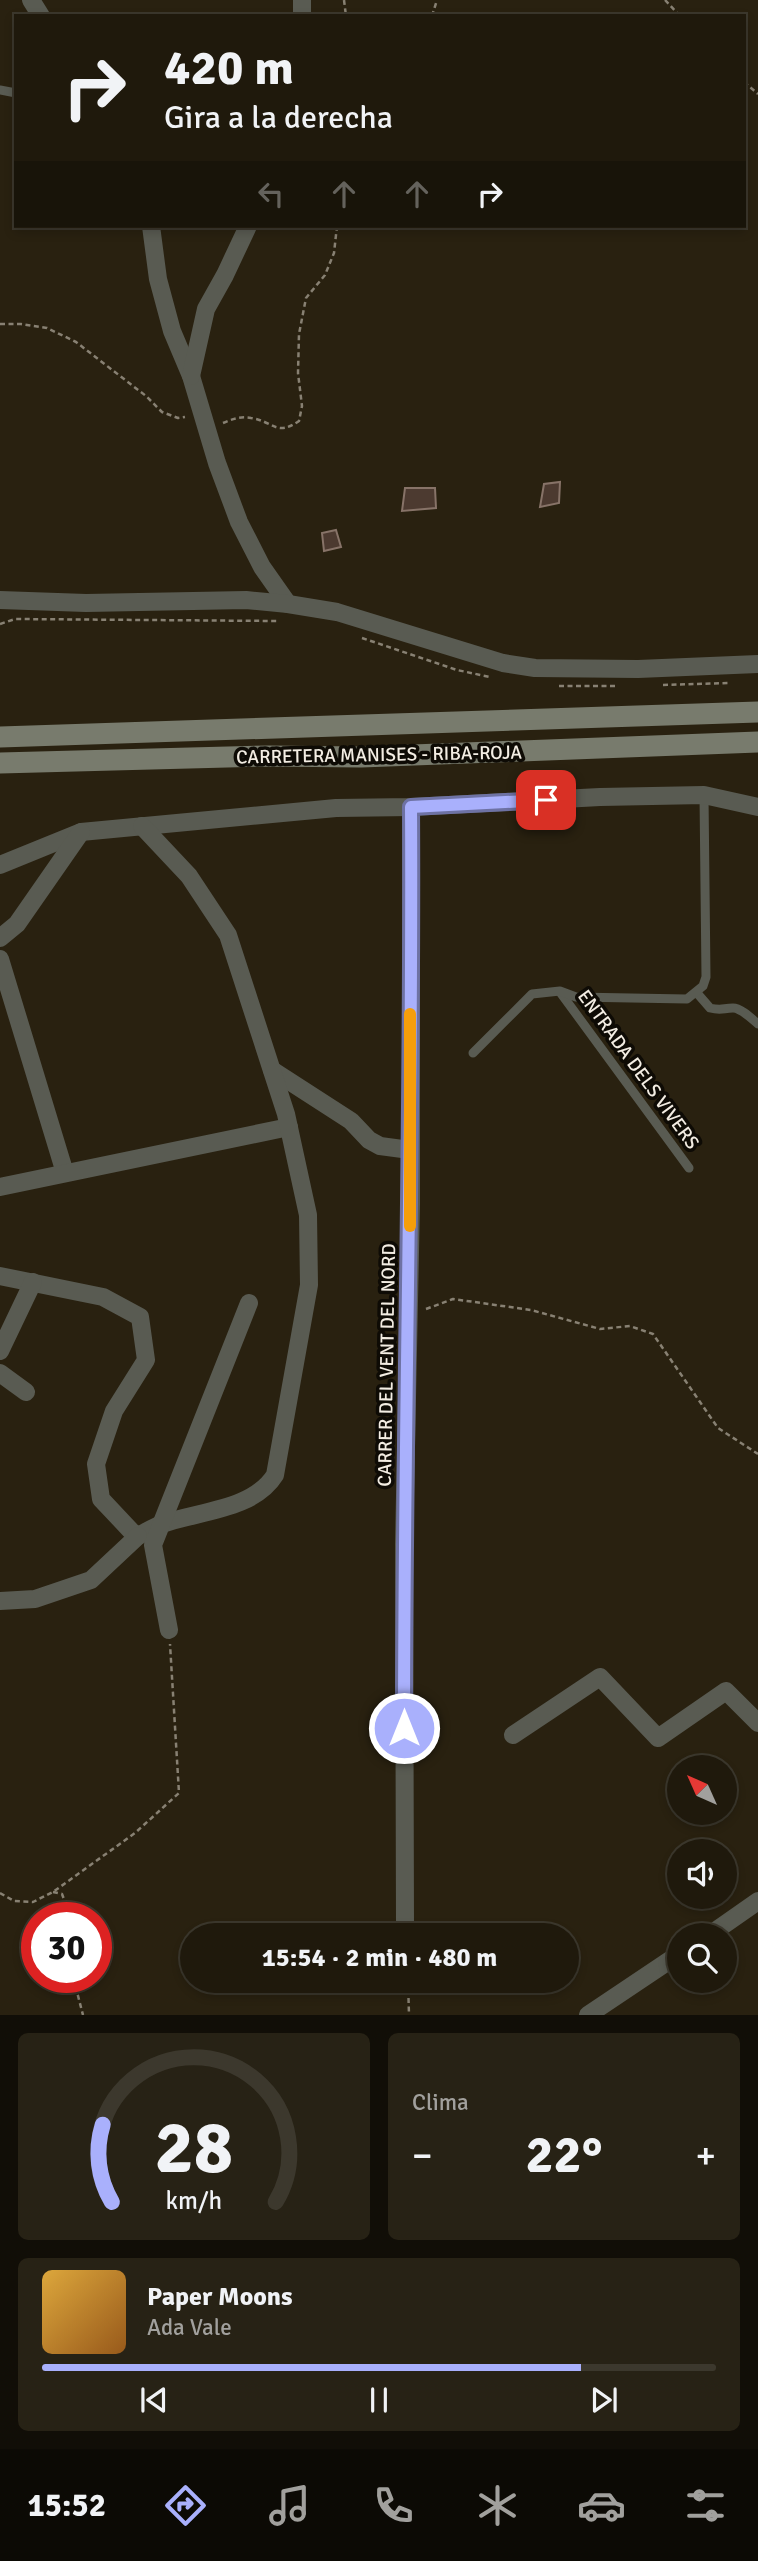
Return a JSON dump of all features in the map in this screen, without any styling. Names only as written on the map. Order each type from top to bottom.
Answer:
[{"type":"main road","name":"CARRETERA MANISES - RIBA-ROJA","points":[[0,737],[758,712]]},
{"type":"main road","name":"CARRETERA MANISES - RIBA-ROJA","points":[[0,763],[268,755],[361,757],[758,742]]},
{"type":"street","points":[[151,228],[158,279],[172,331],[191,376],[239,522],[287,612]]},
{"type":"street","points":[[191,376],[206,309],[247,228]]},
{"type":"street","points":[[0,600],[86,603],[246,600],[287,612],[337,612],[503,663],[535,668],[589,670],[758,664]]},
{"type":"street","points":[[0,865],[81,832],[336,808],[704,795],[758,807]]},
{"type":"street","name":"CARRER DEL VENT DEL NORD","points":[[405,1923],[404,1544],[410,1150],[411,807]]},
{"type":"street","points":[[0,1601],[35,1598],[91,1580],[138,1536],[162,1525],[245,1500],[269,1485],[275,1475],[300,1343],[309,1285],[308,1215],[289,1127],[272,1070],[228,935],[189,876],[142,826]]},
{"type":"street","points":[[0,938],[17,924],[81,832]]},
{"type":"street","points":[[0,959],[65,1173]]},
{"type":"street","points":[[272,1070],[351,1121],[369,1140],[380,1146],[410,1150]]},
{"type":"street","points":[[0,1188],[289,1127]]},
{"type":"street","points":[[0,1276],[103,1297],[140,1317],[146,1360],[114,1411],[96,1465],[101,1499],[138,1536]]},
{"type":"street","points":[[0,1351],[33,1282]]},
{"type":"street","points":[[169,1630],[153,1545],[249,1303]]},
{"type":"street","points":[[0,1373],[26,1392]]},
{"type":"street","points":[[513,1735],[600,1677],[658,1738],[726,1691],[758,1723]]},
{"type":"street","points":[[726,1923],[758,1900]]},
{"type":"street","points":[[588,2015],[667,1962]]},
{"type":"lane","points":[[473,1053],[532,994],[560,991],[576,997],[687,999],[697,993],[706,977],[704,795]]},
{"type":"lane","name":"ENTRADA DELS VIVERS","points":[[560,991],[689,1168]]},
{"type":"lane","points":[[697,993],[710,1009],[738,1009],[758,1024]]},
{"type":"path","points":[[665,0],[678,14]]},
{"type":"path","points":[[0,324],[47,328],[76,342],[146,396],[162,412],[178,418],[205,424],[235,418],[253,418],[280,429],[290,427],[299,421],[302,405],[298,373],[299,334],[306,298],[325,275],[334,253],[337,228]]},
{"type":"path","points":[[0,624],[15,619],[287,612]]},
{"type":"path","points":[[359,637],[457,670],[499,679]]},
{"type":"path","points":[[661,685],[737,682]]},
{"type":"path","points":[[557,686],[626,686]]},
{"type":"path","points":[[408,1315],[453,1299],[531,1310],[600,1329],[630,1326],[653,1334],[718,1428],[758,1454]]},
{"type":"path","points":[[0,1893],[14,1901],[33,1902],[54,1892],[135,1833],[179,1793],[169,1630]]},
{"type":"path","points":[[54,1892],[62,1894],[65,1902]]},
{"type":"path","points":[[76,1993],[83,2015]]},
{"type":"path","points":[[408,1993],[409,2015]]},
{"type":"building","points":[[560,482],[559,503],[540,507],[544,484]]},
{"type":"building","points":[[405,488],[435,488],[436,508],[402,511]]},
{"type":"building","points":[[336,530],[341,547],[324,551],[322,533]]},
{"type":"slow traffic","points":[[410,1014],[410,1226]]},
{"type":"route","points":[[404,1728],[404,1544],[411,1203],[411,807],[546,800]]}]
